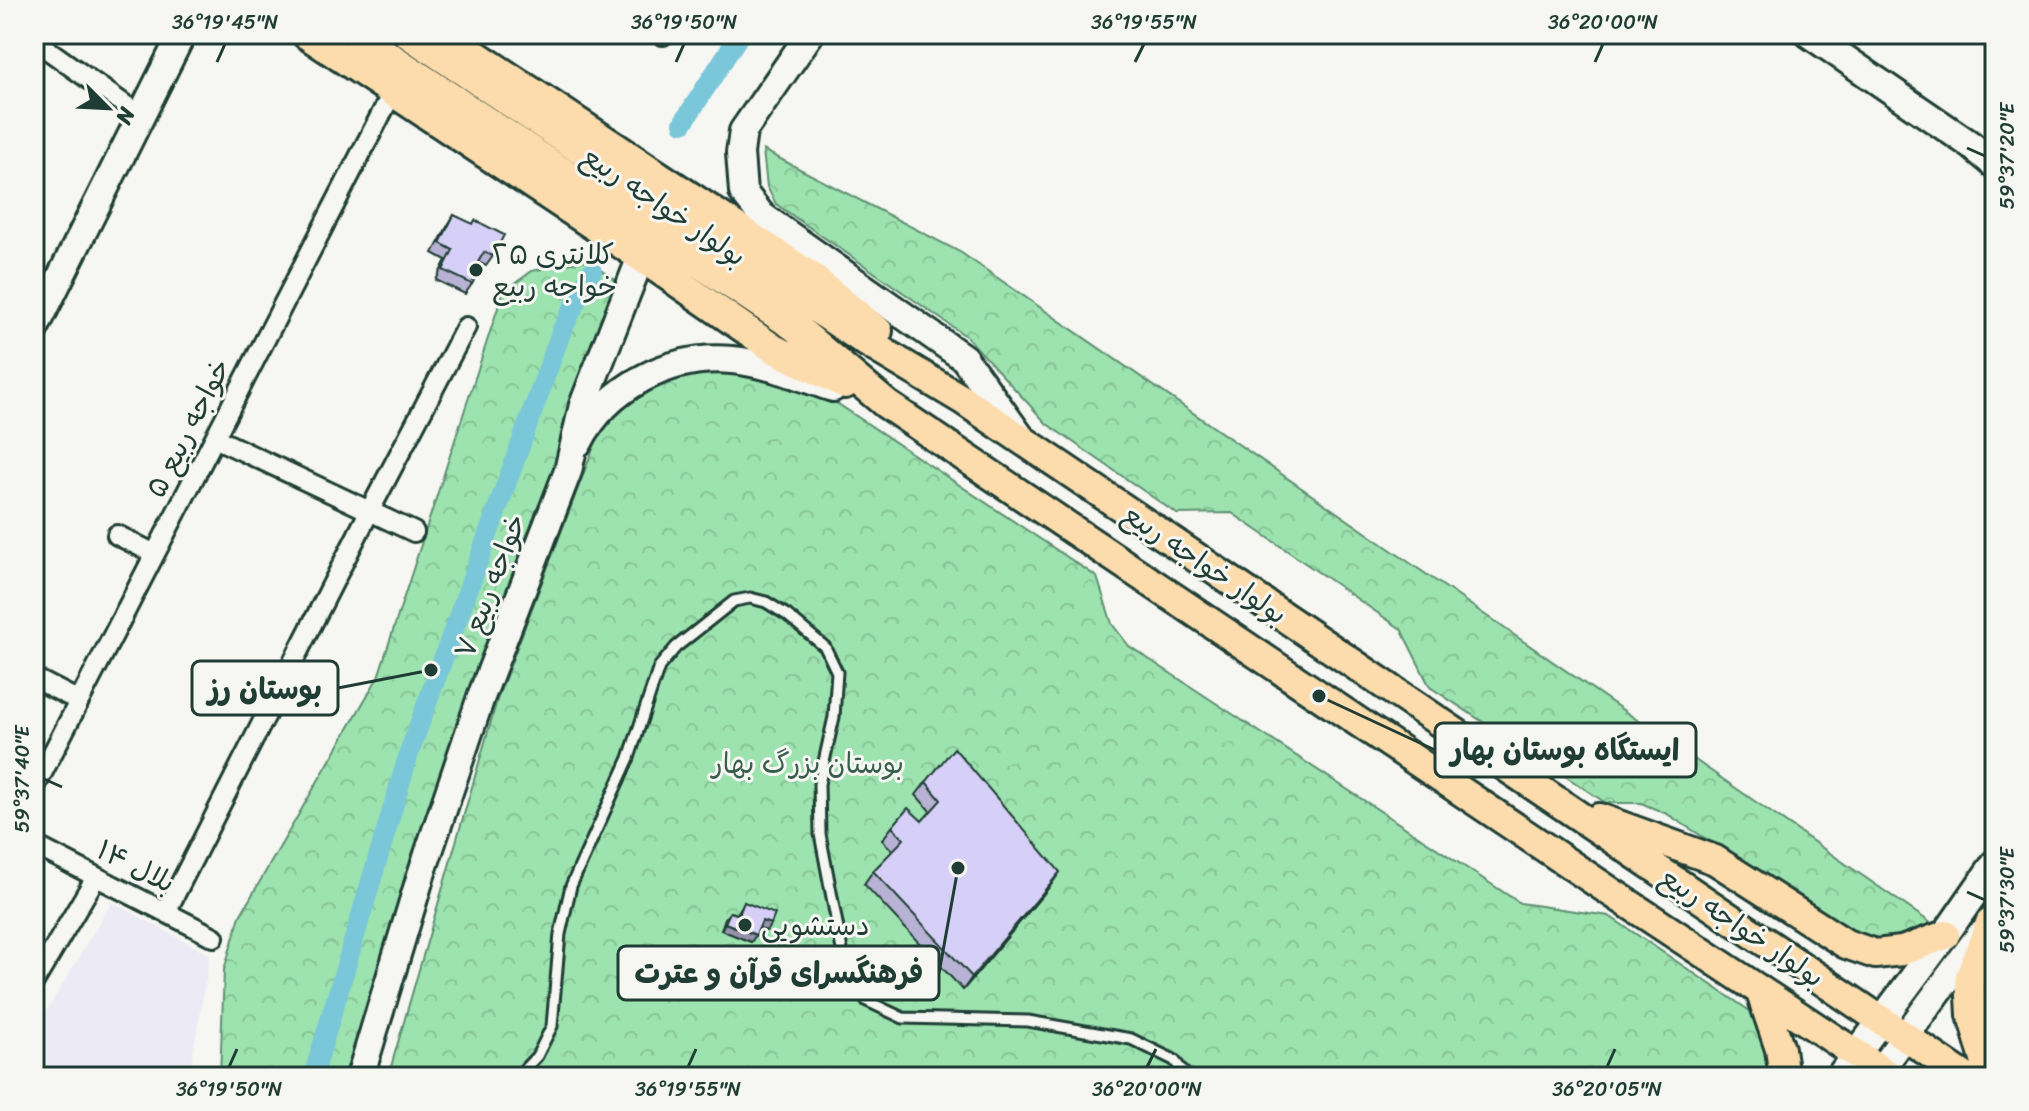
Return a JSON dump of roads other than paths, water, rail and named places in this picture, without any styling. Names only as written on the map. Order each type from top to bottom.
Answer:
[{"type":"main road","points":[[306,34],[774,349],[886,404]]},
{"type":"main road","name":"بولوار خواجه ربیع","points":[[356,34],[795,327],[886,404],[1761,993],[1847,1066],[1882,1075]]},
{"type":"main road","name":"بولوار خواجه ربیع","points":[[408,34],[442,45],[863,340],[963,400],[1965,1077]]},
{"type":"main road","points":[[1560,804],[1715,860],[1846,944],[1875,954],[1902,951],[1945,935]]},
{"type":"main road","points":[[1990,1077],[1972,1015],[1970,977],[1992,919]]},
{"type":"main road","points":[[1761,993],[1780,1049],[1784,1077]]},
{"type":"street","points":[[34,330],[182,34]]},
{"type":"street","points":[[810,34],[743,131],[740,153],[743,192],[762,216],[964,358],[1025,442]]},
{"type":"street","points":[[1809,34],[1971,145],[1995,165]]},
{"type":"street","points":[[34,40],[142,117]]},
{"type":"street","name":"خواجه ربیع ۵","points":[[34,789],[392,93]]},
{"type":"street","name":"خواجه ربیع ۷","points":[[360,1077],[421,875],[481,697],[568,471],[583,405],[641,257]]},
{"type":"street","points":[[166,912],[466,327]]},
{"type":"street","points":[[568,471],[583,435],[607,404],[639,380],[694,360],[752,363],[886,404]]},
{"type":"street","points":[[215,438],[414,532]]},
{"type":"street","points":[[117,535],[155,554]]},
{"type":"street","points":[[34,678],[79,701]]},
{"type":"street","name":"بلال ۱۴","points":[[34,845],[214,937]]},
{"type":"street","points":[[1847,1066],[1995,863]]},
{"type":"street","points":[[34,982],[96,877]]},
{"type":"street","points":[[1882,1075],[1905,1037],[1992,919]]},
{"type":"lane","points":[[517,1077],[537,1056],[552,1026],[560,934],[571,886],[629,758],[659,667],[676,647],[734,601],[750,598],[766,602],[787,615],[825,647],[837,672],[834,717],[819,784],[820,834],[846,971],[867,1001],[903,1018],[1028,1021],[1131,1039],[1174,1060],[1187,1077]]},
{"type":"waterway","points":[[683,123],[740,34]]},
{"type":"waterway","points":[[313,1077],[410,750],[562,330],[592,271]]},
{"type":"place","name":"کلانتری ٢۵ خواجه ربیع","points":[[476,270]]},
{"type":"place","name":"بوستان رز","points":[[431,670]]},
{"type":"place","name":"ایستگاه بوستان بهار","points":[[1319,696]]},
{"type":"place","name":"فرهنگسرای قرآن و عترت","points":[[958,868]]},
{"type":"place","name":"دستشویی","points":[[745,925]]},
{"type":"park label","name":"بوستان بزرگ بهار","points":[[808,763]]}]
